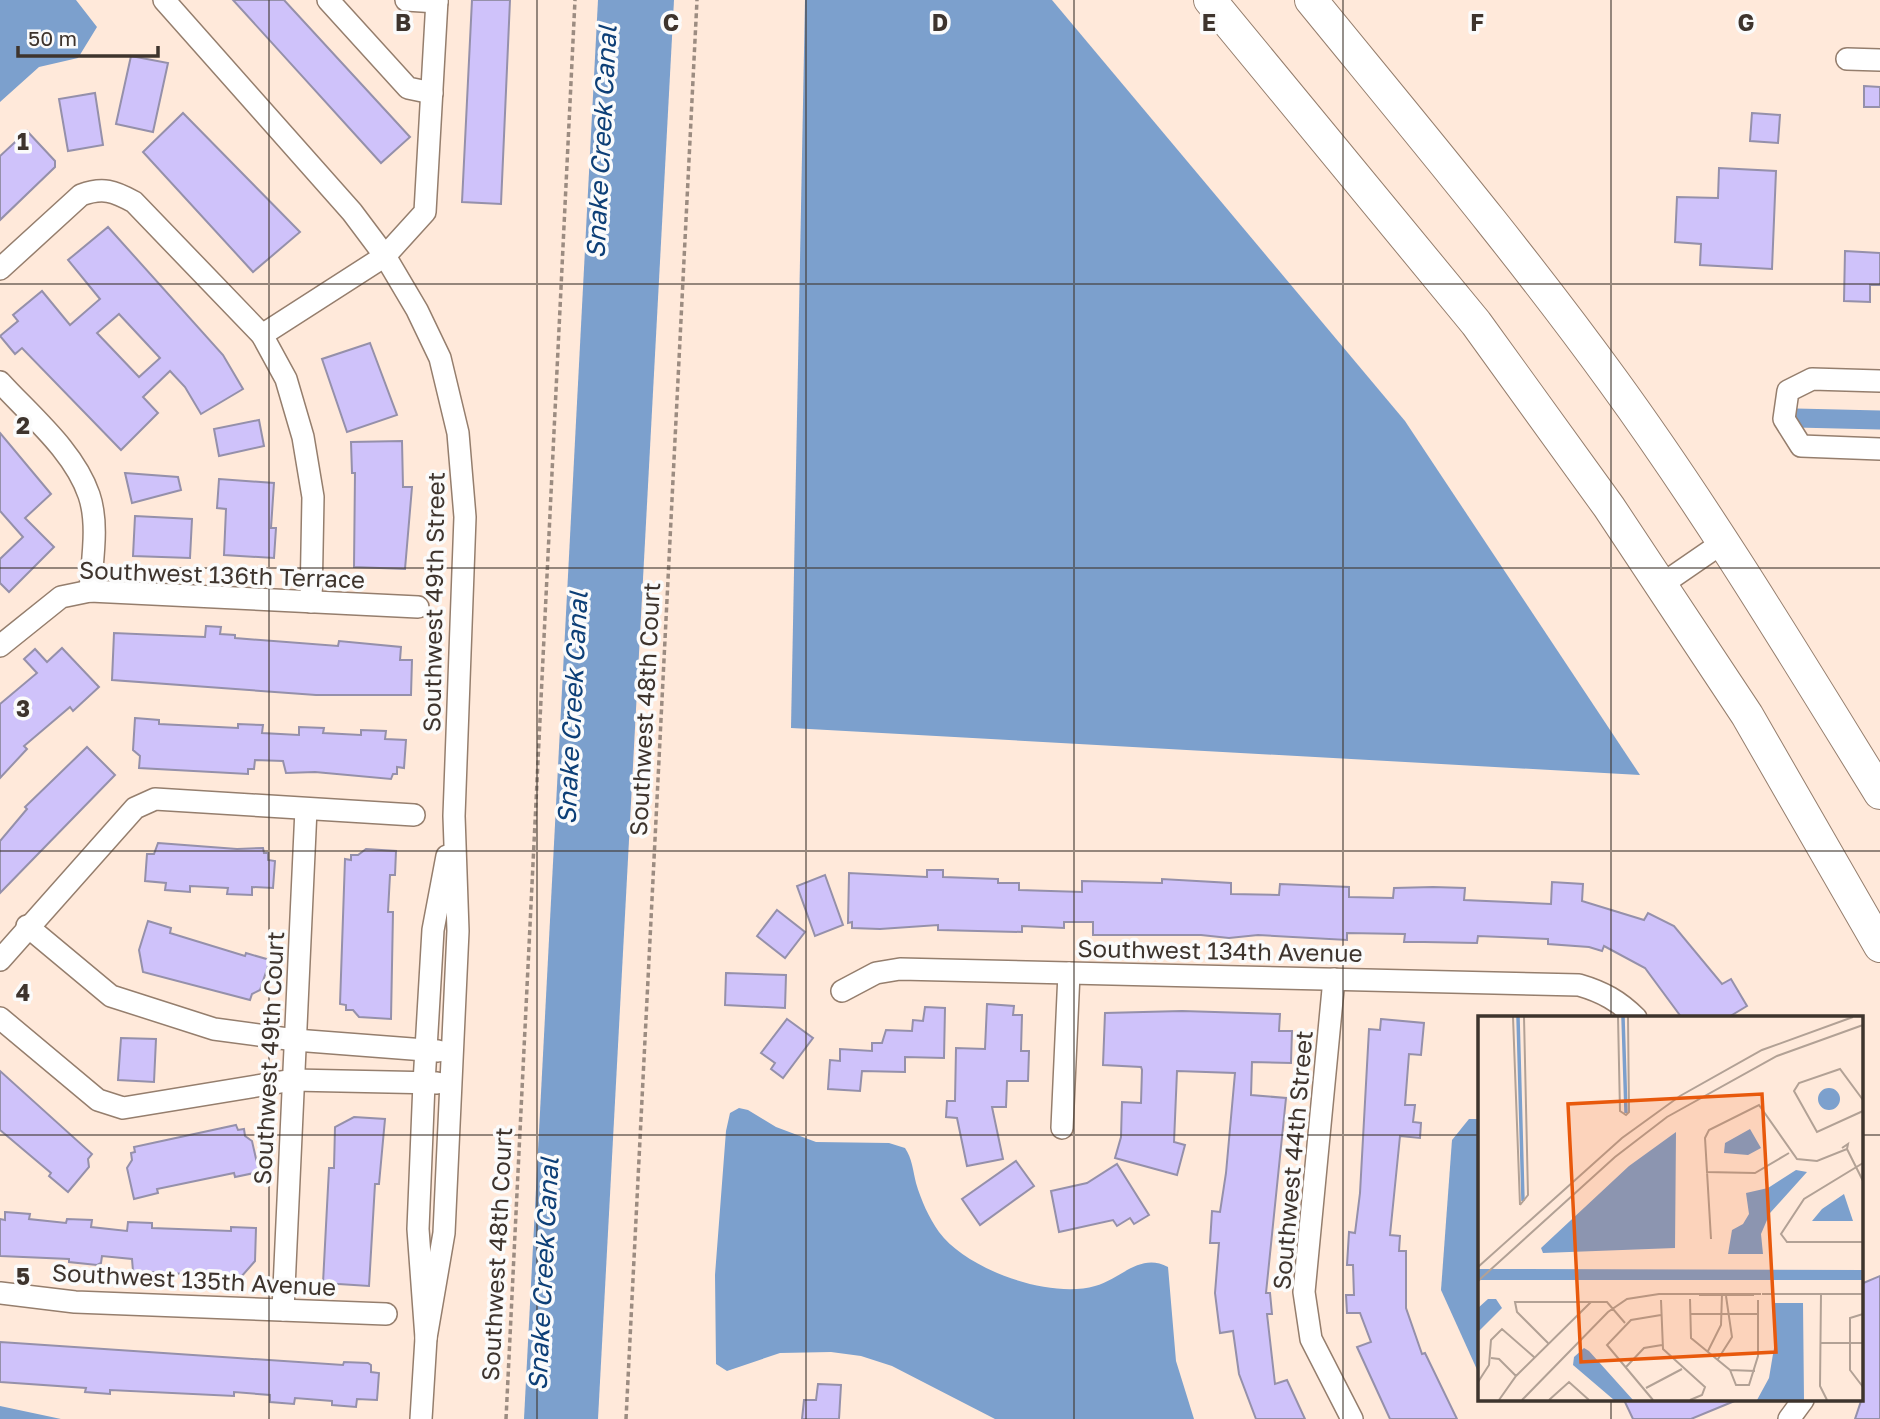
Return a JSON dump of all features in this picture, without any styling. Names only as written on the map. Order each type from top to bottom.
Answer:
[{"type":"highway","points":[[1210,0],[1476,323],[1609,507],[1747,715],[1880,946]]},
{"type":"highway","points":[[1311,0],[1480,208],[1613,381],[1758,594],[1880,793]]},
{"type":"street","name":"Southwest 49th Street","points":[[164,0],[352,212],[385,256],[417,310],[439,358],[458,433],[465,517],[454,816],[458,931],[444,1233],[426,1338],[421,1419]]},
{"type":"street","points":[[328,0],[408,88],[432,93]]},
{"type":"street","points":[[262,335],[385,256],[425,212],[437,1],[405,0]]},
{"type":"street","points":[[1847,59],[1880,60]]},
{"type":"street","points":[[0,269],[81,195],[97,190],[114,191],[134,202],[262,335],[286,379],[303,437],[313,497],[311,602]]},
{"type":"street","points":[[1880,363],[1880,381],[1812,379],[1788,391],[1784,418],[1801,446],[1880,449]]},
{"type":"street","points":[[0,382],[75,464],[90,496],[94,527],[90,591]]},
{"type":"street","points":[[1661,585],[1722,542]]},
{"type":"street","name":"Southwest 136th Terrace","points":[[0,646],[61,597],[90,591],[418,607]]},
{"type":"street","points":[[0,960],[27,926],[135,808],[155,799],[414,815]]},
{"type":"street","name":"Southwest 49th Court","points":[[283,1310],[306,808]]},
{"type":"street","name":"Southwest 49th Street","points":[[426,1338],[418,1229],[424,1083],[433,930],[454,816]]},
{"type":"street","points":[[27,926],[111,996],[214,1029],[295,1040],[452,1052]]},
{"type":"street","name":"Southwest 134th Avenue","points":[[842,992],[876,973],[900,969],[1579,985],[1600,991],[1622,1003],[1634,1016]]},
{"type":"street","points":[[1062,1128],[1069,973]]},
{"type":"street","name":"Southwest 44th Street","points":[[1334,979],[1304,1292],[1311,1339],[1352,1419]]},
{"type":"street","points":[[0,1018],[98,1100],[123,1108],[293,1080],[449,1084]]},
{"type":"street","name":"Southwest 135th Avenue","points":[[0,1293],[75,1302],[386,1314]]},
{"type":"street","points":[[1789,1419],[1802,1402]]},
{"type":"path","name":"Southwest 48th Court","points":[[506,1419],[575,0]]},
{"type":"path","name":"Southwest 48th Court","points":[[626,1419],[697,0]]},
{"type":"water","points":[[0,0],[76,0],[97,27],[78,58],[39,67],[0,102]]},
{"type":"water","name":"Snake Creek Canal","points":[[598,0],[674,0],[598,1419],[524,1419]]},
{"type":"water","points":[[805,0],[1052,0],[1405,421],[1640,775],[791,728]]},
{"type":"water","points":[[739,1108],[748,1110],[776,1127],[816,1142],[889,1143],[905,1148],[923,1202],[939,1232],[969,1258],[1011,1278],[1033,1285],[1077,1289],[1104,1283],[1139,1265],[1158,1263],[1168,1267],[1176,1361],[1194,1419],[995,1419],[892,1366],[861,1356],[831,1352],[780,1353],[727,1371],[716,1364],[715,1275],[726,1131],[730,1113]]},
{"type":"water","points":[[1469,1119],[1478,1119],[1478,1372],[1441,1290],[1452,1140]]},
{"type":"water","points":[[0,1406],[61,1419],[0,1419]]},
{"type":"building","points":[[233,0],[284,0],[410,137],[381,163]]},
{"type":"building","points":[[472,0],[510,0],[501,204],[462,202]]},
{"type":"building","points":[[131,56],[168,63],[153,132],[116,124]]},
{"type":"building","points":[[1864,86],[1880,87],[1880,107],[1864,107]]},
{"type":"building","points":[[95,93],[103,145],[68,151],[59,99]]},
{"type":"building","points":[[183,113],[300,232],[253,272],[143,152]]},
{"type":"building","points":[[1752,113],[1780,115],[1778,143],[1750,141]]},
{"type":"building","points":[[27,131],[55,161],[55,167],[0,220],[0,156]]},
{"type":"building","points":[[1719,168],[1776,171],[1772,269],[1700,265],[1701,244],[1675,242],[1677,197],[1718,198]]},
{"type":"building","points":[[108,227],[223,355],[243,389],[201,414],[185,387],[170,371],[143,397],[158,413],[121,450],[22,348],[15,354],[0,336],[18,321],[13,315],[42,291],[70,325],[100,299],[68,260]],"holes":[[[119,314],[160,358],[139,377],[97,333]]]},
{"type":"building","points":[[1845,251],[1880,253],[1880,285],[1870,285],[1870,302],[1844,301]]},
{"type":"building","points":[[370,343],[397,415],[347,432],[322,359]]},
{"type":"building","points":[[259,420],[264,446],[219,456],[214,429]]},
{"type":"building","points":[[0,433],[51,494],[25,518],[54,547],[9,592],[0,583],[0,559],[23,537],[0,511]]},
{"type":"building","points":[[402,441],[403,487],[412,487],[405,569],[354,567],[355,473],[352,473],[351,442]]},
{"type":"building","points":[[125,473],[178,477],[181,490],[132,503]]},
{"type":"building","points":[[219,479],[274,483],[271,528],[276,528],[274,558],[224,555],[226,509],[217,508]]},
{"type":"building","points":[[135,516],[192,519],[190,558],[133,556]]},
{"type":"building","points":[[206,626],[221,627],[220,634],[235,635],[235,638],[338,646],[339,641],[401,647],[400,660],[412,660],[411,695],[316,695],[112,680],[114,633],[205,637]]},
{"type":"building","points":[[62,648],[99,687],[73,711],[70,707],[24,746],[27,749],[0,778],[0,704],[37,673],[24,659],[35,649],[47,662]]},
{"type":"building","points":[[135,718],[159,720],[159,724],[238,728],[238,724],[263,725],[262,733],[299,735],[299,727],[324,728],[323,733],[361,735],[361,730],[386,731],[385,739],[406,740],[404,768],[397,767],[397,774],[393,774],[391,779],[315,772],[286,773],[283,761],[255,760],[254,769],[248,769],[248,774],[139,768],[140,756],[133,750]]},
{"type":"building","points":[[87,747],[115,775],[0,893],[0,841],[27,809],[25,807]]},
{"type":"building","points":[[158,843],[237,849],[263,848],[264,853],[268,853],[268,860],[275,861],[273,888],[252,887],[252,895],[227,894],[228,888],[190,886],[190,892],[165,890],[166,883],[145,881],[147,854],[154,854]]},
{"type":"building","points":[[366,849],[396,851],[395,875],[390,875],[388,912],[393,912],[391,1019],[359,1017],[353,1010],[346,1010],[346,1005],[340,1004],[345,859],[351,860],[351,855],[358,855]]},
{"type":"building","points":[[927,870],[943,870],[943,877],[998,879],[998,883],[1019,883],[1019,890],[1082,892],[1082,881],[1162,883],[1162,879],[1231,883],[1231,894],[1279,895],[1280,884],[1349,887],[1349,897],[1393,898],[1394,888],[1465,888],[1464,900],[1551,904],[1552,882],[1583,884],[1582,901],[1644,920],[1648,913],[1674,926],[1722,984],[1731,979],[1747,1006],[1730,1016],[1681,1016],[1645,968],[1604,946],[1602,951],[1589,947],[1548,944],[1548,939],[1478,936],[1477,943],[1404,942],[1405,934],[1347,933],[1347,940],[1258,935],[1229,938],[1201,935],[1093,935],[1093,922],[1064,922],[1064,928],[1022,926],[1022,932],[938,930],[938,925],[852,928],[852,922],[848,923],[849,873],[927,877]]},
{"type":"building","points":[[825,875],[843,925],[815,936],[797,886]]},
{"type":"building","points":[[777,910],[805,932],[785,958],[757,936]]},
{"type":"building","points":[[148,921],[171,928],[170,933],[245,956],[246,953],[270,960],[260,990],[252,994],[250,1000],[143,972],[139,950]]},
{"type":"building","points":[[726,973],[786,975],[785,1008],[725,1005]]},
{"type":"building","points":[[987,1004],[1014,1006],[1013,1015],[1022,1015],[1021,1051],[1029,1051],[1028,1081],[1007,1081],[1006,1107],[992,1107],[1003,1159],[967,1166],[957,1118],[946,1117],[947,1101],[955,1101],[956,1048],[985,1049]]},
{"type":"building","points":[[925,1007],[945,1008],[944,1058],[905,1057],[905,1072],[862,1071],[860,1091],[828,1089],[830,1060],[840,1061],[840,1049],[872,1051],[872,1043],[882,1043],[886,1030],[912,1031],[913,1020],[923,1021]]},
{"type":"building","points":[[1182,1011],[1280,1014],[1279,1031],[1292,1031],[1291,1063],[1252,1062],[1251,1095],[1286,1098],[1266,1293],[1270,1293],[1272,1314],[1267,1314],[1275,1384],[1287,1380],[1305,1419],[1256,1419],[1239,1374],[1233,1331],[1220,1333],[1215,1293],[1219,1243],[1210,1243],[1212,1211],[1220,1212],[1226,1173],[1235,1073],[1177,1071],[1174,1142],[1185,1145],[1177,1175],[1115,1158],[1121,1137],[1122,1102],[1141,1103],[1142,1070],[1141,1067],[1103,1065],[1105,1013]]},
{"type":"building","points":[[787,1019],[813,1038],[783,1078],[771,1069],[775,1063],[761,1053]]},
{"type":"building","points":[[1381,1019],[1424,1023],[1421,1055],[1409,1054],[1405,1105],[1415,1105],[1413,1122],[1421,1123],[1420,1138],[1400,1136],[1390,1235],[1400,1236],[1399,1251],[1406,1251],[1406,1308],[1422,1354],[1425,1353],[1457,1419],[1390,1419],[1357,1347],[1371,1342],[1360,1313],[1347,1313],[1346,1295],[1354,1295],[1353,1265],[1347,1265],[1349,1232],[1355,1233],[1360,1193],[1369,1029],[1380,1030]]},
{"type":"building","points":[[121,1038],[156,1039],[154,1082],[118,1080]]},
{"type":"building","points":[[0,1071],[92,1154],[88,1159],[89,1167],[68,1192],[49,1176],[51,1173],[0,1130]]},
{"type":"building","points":[[354,1117],[385,1119],[379,1184],[375,1184],[369,1286],[323,1283],[329,1168],[334,1168],[335,1127]]},
{"type":"building","points":[[236,1125],[238,1130],[244,1129],[245,1136],[252,1141],[259,1172],[235,1177],[234,1173],[157,1189],[158,1193],[134,1199],[127,1168],[132,1160],[131,1153],[135,1152],[134,1147]]},
{"type":"building","points":[[1016,1161],[1034,1186],[980,1225],[962,1199]]},
{"type":"building","points":[[1117,1164],[1149,1215],[1134,1224],[1130,1218],[1117,1226],[1113,1220],[1059,1232],[1051,1191],[1087,1183]]},
{"type":"building","points":[[5,1212],[30,1214],[29,1219],[66,1223],[67,1219],[92,1220],[91,1227],[127,1231],[128,1222],[152,1223],[152,1228],[231,1231],[231,1227],[256,1228],[255,1261],[241,1277],[133,1271],[132,1259],[102,1256],[101,1263],[97,1265],[69,1262],[69,1259],[0,1256],[0,1219],[5,1220]]},
{"type":"building","points":[[1880,1276],[1880,1419],[1855,1419],[1862,1402],[1862,1284]]},
{"type":"building","points":[[0,1342],[343,1365],[344,1362],[368,1363],[371,1365],[371,1372],[379,1373],[377,1400],[357,1399],[356,1407],[332,1405],[332,1401],[295,1398],[294,1404],[270,1402],[270,1395],[234,1392],[234,1396],[110,1390],[110,1394],[85,1392],[86,1388],[0,1382]]},
{"type":"building","points":[[818,1384],[841,1385],[839,1419],[802,1419],[804,1400],[816,1400]]},
{"type":"building","points":[[1625,1402],[1732,1402],[1691,1419],[1633,1419]]},
{"type":"waterway","points":[[1796,418],[1880,420]]}]
